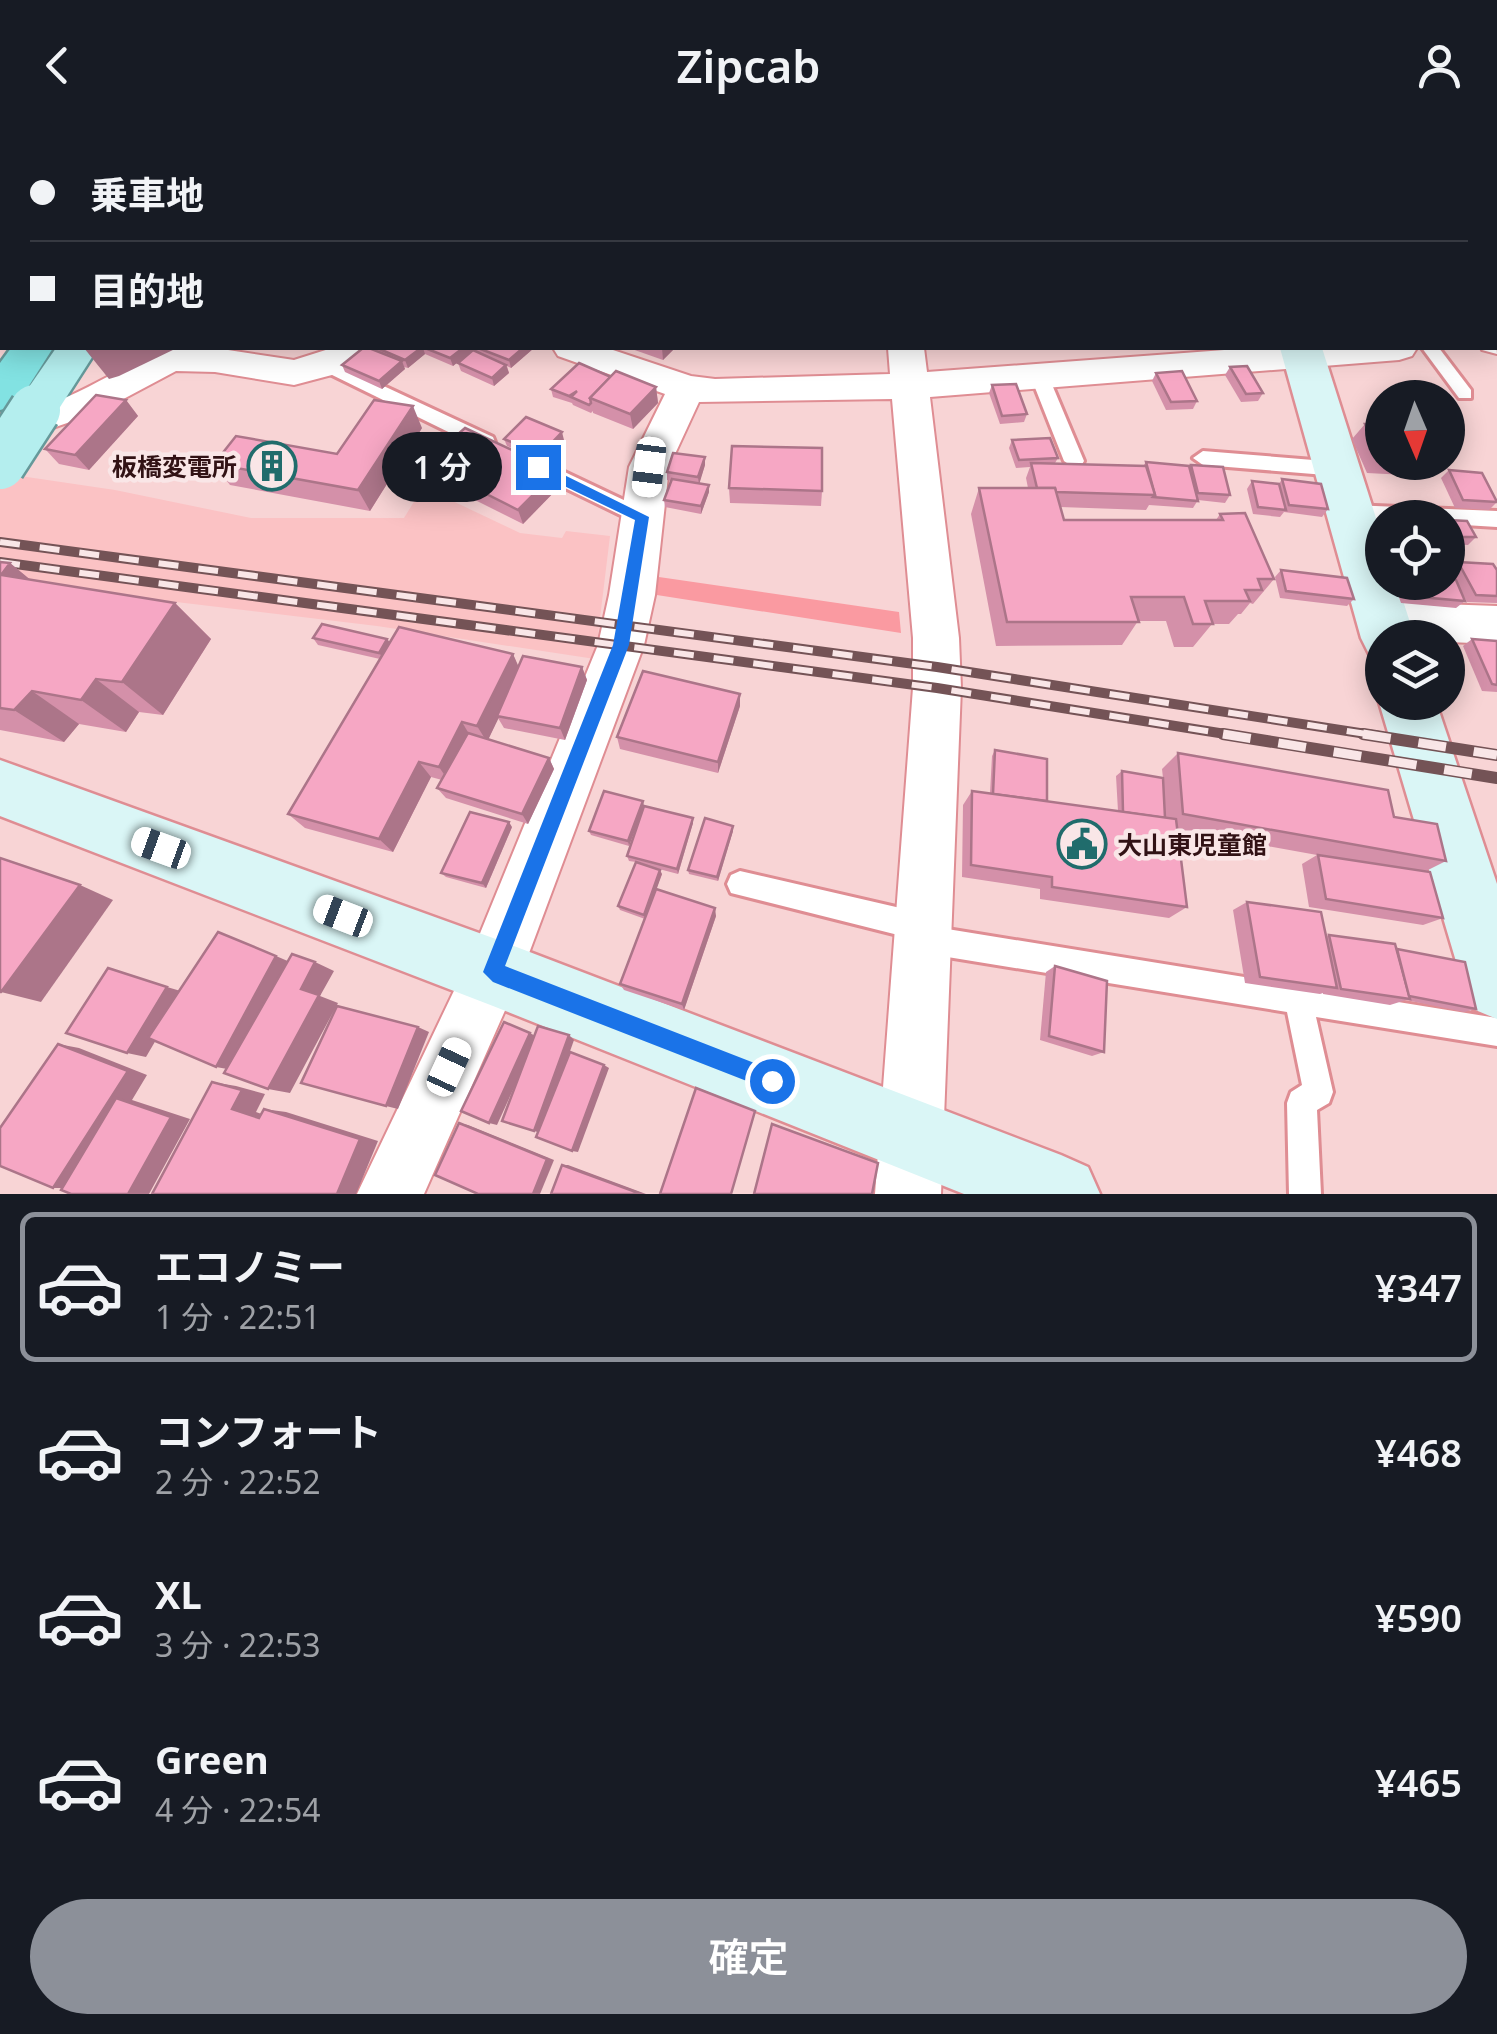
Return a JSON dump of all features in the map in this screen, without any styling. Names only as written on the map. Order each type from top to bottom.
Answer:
[{"type":"highway","points":[[12,411],[31,350]]},
{"type":"main road","points":[[0,464],[12,411],[75,350]]},
{"type":"street","points":[[577,350],[688,388],[715,392],[907,367],[1039,374],[1189,355],[1334,350]]},
{"type":"street","points":[[1302,351],[1382,620]]},
{"type":"street","points":[[12,411],[12,428],[88,402],[168,360],[192,358],[292,374],[344,357]]},
{"type":"street","points":[[907,367],[937,667],[910,1165]]},
{"type":"street","points":[[390,1194],[493,972],[621,645],[649,467],[688,388]]},
{"type":"street","points":[[1465,626],[1497,625]]},
{"type":"street","points":[[1412,720],[1497,986]]},
{"type":"street","points":[[0,788],[493,972],[910,1165],[1061,1194]]},
{"type":"lane","points":[[1431,350],[1454,380]]},
{"type":"lane","points":[[344,357],[512,455],[642,517]]},
{"type":"lane","points":[[1039,374],[1074,460]]},
{"type":"lane","points":[[1204,458],[1497,519]]},
{"type":"lane","points":[[740,884],[924,933],[1497,1032]]},
{"type":"lane","points":[[1298,999],[1318,1092],[1302,1102],[1305,1194]]},
{"type":"shaded area","points":[[0,473],[115,490],[251,518],[404,518],[423,487],[520,533],[562,538],[566,531],[610,536],[595,659],[377,626],[0,581]]},
{"type":"shaded area","points":[[652,576],[899,612],[901,633],[644,593]]},
{"type":"building","points":[[361,350],[374,350],[402,361],[379,381],[342,365]]},
{"type":"building","points":[[382,350],[418,350],[405,360]]},
{"type":"building","points":[[430,350],[460,350],[450,358]]},
{"type":"building","points":[[473,350],[506,365],[492,378],[458,363]]},
{"type":"building","points":[[483,350],[521,350],[509,360]]},
{"type":"building","points":[[579,363],[611,377],[590,398],[589,405],[571,397],[577,391],[569,396],[551,389]]},
{"type":"building","points":[[1247,366],[1263,393],[1246,394],[1230,367]]},
{"type":"building","points":[[616,371],[656,387],[630,414],[590,398]]},
{"type":"building","points":[[1182,371],[1197,401],[1171,402],[1156,373]]},
{"type":"building","points":[[1016,384],[1027,414],[1002,416],[992,385]]},
{"type":"building","points":[[96,395],[126,400],[75,455],[45,449]]},
{"type":"building","points":[[374,400],[413,406],[358,490],[214,464],[236,436],[337,454]]},
{"type":"building","points":[[526,417],[562,432],[541,454],[504,439]]},
{"type":"building","points":[[465,428],[557,471],[518,510],[425,463]]},
{"type":"building","points":[[1050,438],[1058,458],[1019,460],[1012,440]]},
{"type":"building","points":[[732,446],[822,448],[822,491],[729,488]]},
{"type":"building","points":[[673,453],[705,457],[698,477],[667,472]]},
{"type":"building","points":[[1146,462],[1189,466],[1198,501],[1153,497]]},
{"type":"building","points":[[1031,463],[1146,466],[1155,495],[1037,488]]},
{"type":"building","points":[[1191,465],[1223,467],[1230,495],[1198,493]]},
{"type":"building","points":[[1465,471],[1482,473],[1497,502],[1465,500],[1454,480],[1465,480]]},
{"type":"building","points":[[672,479],[709,485],[701,506],[664,500]]},
{"type":"building","points":[[1282,479],[1321,484],[1328,509],[1289,505]]},
{"type":"building","points":[[1252,481],[1279,484],[1286,510],[1258,507]]},
{"type":"building","points":[[979,488],[1055,488],[1064,520],[1223,520],[1220,514],[1245,513],[1274,579],[1258,579],[1262,590],[1245,590],[1250,601],[1205,601],[1213,624],[1193,624],[1184,597],[1131,597],[1139,622],[1007,622]]},
{"type":"building","points":[[1465,521],[1467,521],[1476,537],[1465,537]]},
{"type":"building","points":[[0,562],[10,563],[1,575],[175,603],[122,682],[96,679],[81,700],[32,691],[14,710],[0,708]]},
{"type":"building","points":[[1465,562],[1493,564],[1497,570],[1497,596],[1476,595],[1465,575]]},
{"type":"building","points":[[1281,570],[1347,578],[1354,599],[1286,591]]},
{"type":"building","points":[[322,624],[387,639],[379,653],[313,638]]},
{"type":"building","points":[[399,627],[513,654],[477,726],[462,722],[439,767],[419,762],[379,839],[288,814]]},
{"type":"building","points":[[1472,639],[1497,641],[1497,685],[1492,684]]},
{"type":"building","points":[[523,656],[582,667],[560,728],[497,716]]},
{"type":"building","points":[[643,671],[740,694],[718,762],[617,737]]},
{"type":"building","points":[[468,733],[549,758],[522,814],[437,788]]},
{"type":"building","points":[[995,750],[1047,759],[1047,801],[993,794]]},
{"type":"building","points":[[1178,753],[1388,790],[1394,817],[1437,824],[1446,861],[1183,814]]},
{"type":"building","points":[[1122,771],[1163,778],[1165,818],[1123,812]]},
{"type":"building","points":[[604,791],[643,801],[628,841],[589,831]]},
{"type":"building","points":[[972,791],[1176,819],[1187,907],[1052,887],[1052,877],[971,865]]},
{"type":"building","points":[[644,806],[693,818],[677,869],[627,856]]},
{"type":"building","points":[[470,812],[509,822],[482,883],[441,873]]},
{"type":"building","points":[[705,818],[733,826],[717,877],[688,870]]},
{"type":"building","points":[[1318,855],[1430,872],[1443,918],[1326,899]]},
{"type":"building","points":[[0,858],[80,885],[1,992],[0,992]]},
{"type":"building","points":[[636,862],[660,870],[644,915],[618,906]]},
{"type":"building","points":[[656,889],[715,908],[682,1004],[620,984]]},
{"type":"building","points":[[1247,902],[1321,912],[1337,988],[1260,977]]},
{"type":"building","points":[[218,932],[276,956],[216,1067],[148,1038]]},
{"type":"building","points":[[1329,935],[1395,944],[1410,999],[1341,989]]},
{"type":"building","points":[[1397,949],[1465,962],[1476,1009],[1409,996]]},
{"type":"building","points":[[292,954],[315,962],[301,989],[319,995],[268,1089],[224,1073]]},
{"type":"building","points":[[1055,966],[1107,981],[1104,1052],[1049,1036]]},
{"type":"building","points":[[108,968],[167,987],[127,1053],[66,1033]]},
{"type":"building","points":[[337,1006],[418,1027],[386,1106],[301,1083]]},
{"type":"building","points":[[504,1022],[530,1033],[489,1123],[461,1111]]},
{"type":"building","points":[[538,1026],[569,1035],[534,1131],[502,1121]]},
{"type":"building","points":[[58,1044],[128,1071],[53,1188],[0,1166],[0,1128]]},
{"type":"building","points":[[570,1052],[604,1065],[572,1151],[536,1137]]},
{"type":"building","points":[[212,1082],[242,1090],[232,1109],[259,1118],[264,1109],[360,1139],[337,1194],[152,1194]]},
{"type":"building","points":[[696,1088],[755,1111],[731,1194],[660,1194]]},
{"type":"building","points":[[116,1098],[171,1117],[128,1194],[71,1194],[61,1190]]},
{"type":"building","points":[[459,1123],[547,1159],[533,1194],[478,1194],[435,1175]]},
{"type":"building","points":[[772,1124],[878,1163],[872,1194],[754,1194]]},
{"type":"building","points":[[562,1165],[641,1194],[551,1194]]},
{"type":"railway","points":[[0,542],[937,667],[1379,736]]},
{"type":"railway","points":[[0,562],[937,688],[1238,736]]},
{"type":"railway","points":[[1223,734],[1497,778]]},
{"type":"railway","points":[[1363,734],[1497,755]]},
{"type":"place","name":"板橋変電所","points":[[272,466]]},
{"type":"place","name":"大山東児童館","points":[[1082,844]]},
{"type":"route","points":[[538,467],[642,517],[621,645],[493,972],[772,1081]]}]
